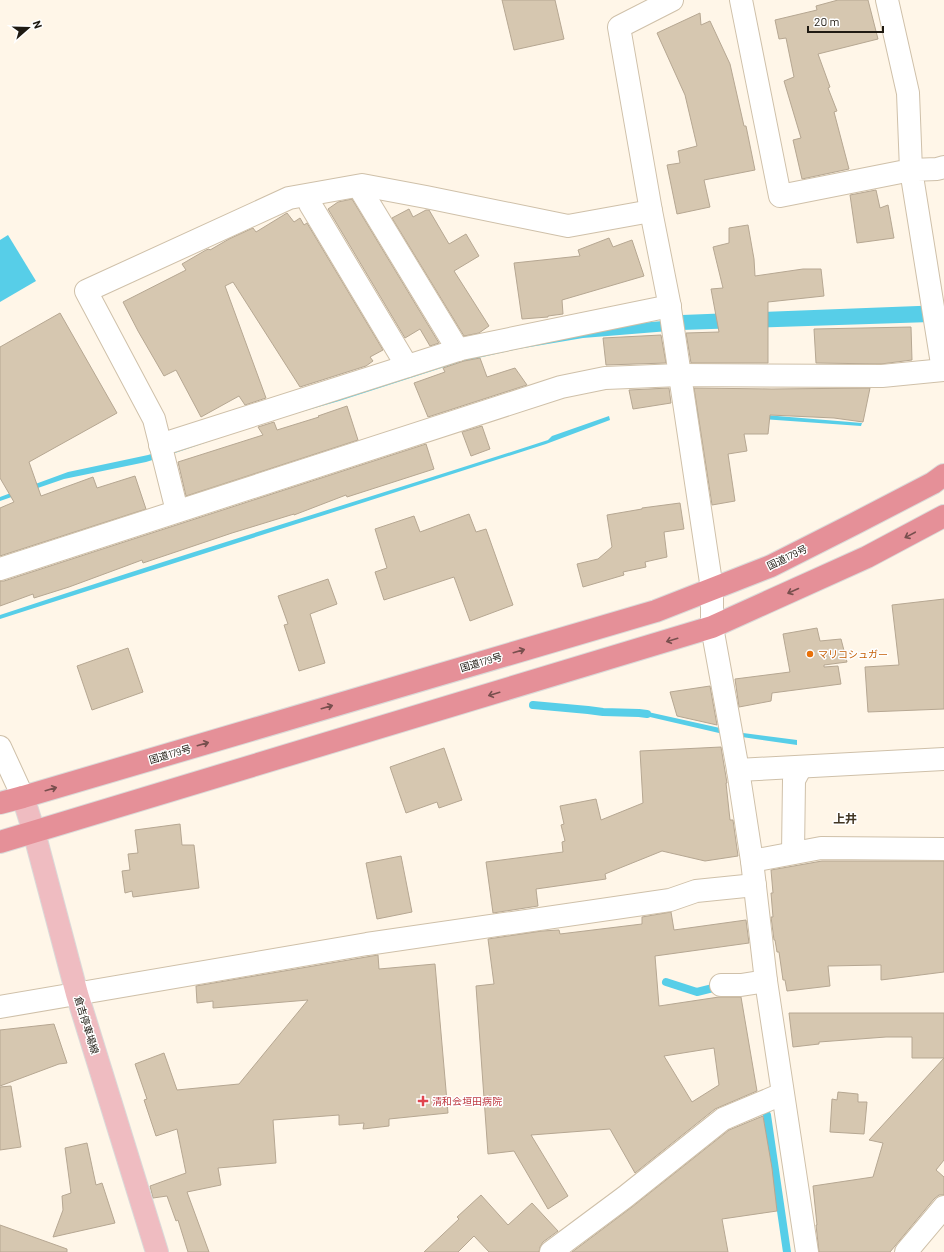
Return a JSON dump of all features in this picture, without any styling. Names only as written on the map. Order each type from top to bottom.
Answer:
[{"type":"highway","name":"国道179号","points":[[0,802],[23,797],[656,611],[771,566],[854,524],[944,475]]},
{"type":"highway","points":[[0,842],[712,628],[867,557],[944,516]]},
{"type":"main road","name":"倉吉停車場線","points":[[23,797],[34,832],[77,994],[157,1252]]},
{"type":"street","points":[[672,0],[619,27],[651,211],[670,306],[712,590],[712,628],[738,770],[752,861],[766,981],[807,1252]]},
{"type":"street","points":[[741,0],[780,196],[911,170],[937,169],[944,167]]},
{"type":"street","points":[[0,569],[561,387],[605,378],[680,375],[882,376],[943,370],[911,170],[908,93],[887,0]]},
{"type":"street","points":[[177,511],[154,419],[86,291],[289,198],[362,185],[426,196],[568,226],[651,211]]},
{"type":"street","points":[[362,192],[458,350]]},
{"type":"street","points":[[310,204],[407,366]]},
{"type":"street","points":[[160,445],[458,350],[670,306]]},
{"type":"street","points":[[0,746],[23,797]]},
{"type":"street","points":[[738,770],[944,759]]},
{"type":"street","points":[[792,854],[794,780],[801,767]]},
{"type":"street","points":[[752,861],[821,848],[944,849]]},
{"type":"street","points":[[0,1007],[367,944],[670,900],[696,891],[755,885]]},
{"type":"street","points":[[721,984],[741,985],[766,981]]},
{"type":"street","points":[[551,1252],[625,1197],[723,1119],[782,1094]]},
{"type":"street","points":[[906,1252],[944,1207]]},
{"type":"water","points":[[8,235],[36,281],[0,302],[0,240]]},
{"type":"water","points":[[944,305],[944,318],[931,322],[681,330],[583,338],[518,349],[460,362],[339,401],[266,422],[146,462],[64,479],[0,501],[0,497],[68,472],[148,455],[462,357],[639,323],[663,321],[682,315]]},
{"type":"water","points":[[694,409],[862,423],[861,426],[694,414]]},
{"type":"water","points":[[609,416],[610,420],[546,444],[0,619],[0,615],[548,440],[552,436]]},
{"type":"water","points":[[639,710],[720,728],[719,733],[637,714]]},
{"type":"water","points":[[743,733],[797,740],[797,745],[742,737]]},
{"type":"building","points":[[502,0],[555,0],[564,39],[514,50]]},
{"type":"building","points":[[838,0],[868,0],[878,39],[818,54],[830,87],[828,88],[837,111],[834,112],[849,169],[802,179],[793,140],[801,138],[784,81],[794,77],[786,38],[779,39],[775,20],[817,10],[816,6]]},
{"type":"building","points":[[700,13],[701,25],[710,21],[730,64],[744,126],[746,126],[755,170],[704,180],[710,207],[677,214],[667,165],[680,163],[678,151],[697,146],[685,95],[657,33]]},
{"type":"building","points":[[876,190],[880,208],[888,205],[894,238],[857,243],[850,195]]},
{"type":"building","points":[[352,199],[439,343],[430,346],[420,329],[405,338],[328,209],[338,202]]},
{"type":"building","points":[[409,209],[413,217],[426,210],[429,210],[449,244],[466,234],[479,256],[454,271],[489,326],[479,333],[464,336],[392,218]]},
{"type":"building","points":[[287,213],[294,222],[300,218],[304,225],[307,223],[383,350],[370,357],[373,361],[366,366],[300,387],[233,282],[225,286],[266,398],[245,405],[239,396],[201,417],[176,370],[164,376],[123,302],[186,270],[182,264],[206,250],[210,250],[253,228],[256,232]]},
{"type":"building","points":[[748,225],[754,259],[755,276],[803,269],[821,269],[824,296],[768,302],[768,363],[691,363],[686,333],[719,332],[711,289],[723,288],[713,247],[729,243],[729,228]]},
{"type":"building","points":[[609,238],[613,247],[632,240],[644,276],[562,300],[563,314],[522,319],[514,263],[580,256],[578,250]]},
{"type":"building","points":[[60,313],[117,413],[29,462],[41,496],[93,477],[97,488],[135,476],[146,509],[0,556],[0,508],[14,502],[0,478],[0,347]]},
{"type":"building","points":[[911,327],[912,360],[881,364],[816,363],[814,329]]},
{"type":"building","points":[[661,335],[666,363],[606,365],[603,338]]},
{"type":"building","points":[[480,358],[487,377],[515,368],[527,385],[428,417],[414,383],[445,372],[443,368],[464,361]]},
{"type":"building","points":[[669,388],[671,403],[633,409],[629,390]]},
{"type":"building","points":[[694,388],[870,388],[863,422],[834,418],[770,415],[768,434],[744,434],[747,451],[728,454],[735,501],[712,505]]},
{"type":"building","points":[[347,406],[358,440],[186,496],[178,462],[263,435],[258,427],[274,422],[277,430],[319,417],[318,416]]},
{"type":"building","points":[[482,426],[490,449],[471,456],[462,432]]},
{"type":"building","points":[[426,444],[434,469],[347,497],[346,495],[294,515],[232,533],[143,563],[142,560],[69,587],[34,598],[33,594],[0,606],[0,581],[4,581]]},
{"type":"building","points":[[680,503],[684,529],[664,532],[667,557],[645,562],[646,567],[623,572],[624,575],[583,587],[577,564],[598,559],[612,547],[607,515],[642,508]]},
{"type":"building","points":[[469,514],[476,532],[486,529],[513,605],[470,621],[454,577],[384,600],[375,572],[387,568],[375,529],[414,516],[420,532]]},
{"type":"building","points":[[328,579],[337,604],[310,614],[325,663],[299,671],[284,625],[288,624],[278,596]]},
{"type":"building","points":[[944,599],[944,709],[868,712],[865,667],[899,665],[892,605]]},
{"type":"building","points":[[817,628],[820,641],[841,639],[847,662],[824,665],[824,667],[838,666],[841,684],[772,693],[771,701],[739,707],[735,679],[790,672],[783,634]]},
{"type":"building","points":[[128,648],[143,692],[92,710],[77,666]]},
{"type":"building","points":[[710,686],[717,725],[677,716],[670,692]]},
{"type":"building","points":[[721,747],[727,783],[730,820],[733,820],[738,856],[705,861],[662,851],[605,874],[606,879],[536,889],[538,906],[493,913],[486,862],[563,852],[562,842],[565,841],[561,825],[564,824],[560,806],[596,799],[601,820],[643,803],[640,751]]},
{"type":"building","points":[[444,748],[462,800],[439,808],[437,802],[406,813],[390,767]]},
{"type":"building","points":[[180,824],[182,845],[194,845],[199,888],[133,897],[132,891],[125,893],[122,871],[130,870],[128,854],[138,853],[135,830]]},
{"type":"building","points":[[401,856],[412,912],[377,919],[366,863]]},
{"type":"building","points":[[822,861],[944,861],[944,972],[881,980],[881,965],[828,966],[830,986],[787,991],[785,980],[783,980],[779,952],[777,952],[774,940],[771,917],[773,917],[771,893],[773,893],[771,870]]},
{"type":"building","points":[[671,912],[674,930],[746,920],[749,943],[655,956],[659,1006],[719,997],[741,997],[757,1091],[715,1109],[635,1173],[610,1129],[531,1135],[568,1196],[548,1209],[514,1151],[488,1154],[476,986],[494,984],[488,939],[542,931],[559,930],[560,934],[642,924],[642,917]],"holes":[[[714,1048],[719,1085],[692,1102],[664,1056]]]},
{"type":"building","points":[[378,955],[379,969],[435,964],[448,1113],[389,1119],[389,1126],[363,1129],[364,1123],[339,1125],[339,1115],[273,1120],[276,1163],[218,1168],[221,1185],[187,1192],[209,1252],[188,1252],[178,1220],[176,1221],[167,1196],[153,1198],[150,1186],[186,1173],[177,1129],[156,1136],[144,1100],[147,1099],[135,1064],[164,1053],[177,1090],[239,1084],[308,1000],[213,1008],[213,1001],[197,1003],[196,986]]},
{"type":"building","points":[[789,1013],[944,1013],[944,1058],[912,1058],[912,1037],[886,1037],[819,1042],[819,1044],[793,1047]]},
{"type":"building","points":[[54,1024],[67,1063],[59,1064],[0,1086],[0,1030]]},
{"type":"building","points":[[944,1058],[944,1160],[936,1170],[944,1177],[944,1195],[939,1195],[934,1199],[890,1252],[819,1252],[813,1186],[873,1177],[883,1143],[869,1140]]},
{"type":"building","points":[[11,1086],[21,1147],[0,1150],[0,1087]]},
{"type":"building","points":[[838,1092],[858,1094],[858,1102],[867,1102],[864,1134],[830,1132],[832,1099],[837,1100]]},
{"type":"building","points":[[763,1116],[772,1168],[777,1211],[722,1219],[728,1252],[572,1252],[632,1207],[729,1130]]},
{"type":"building","points":[[87,1143],[96,1185],[102,1183],[115,1223],[53,1237],[63,1210],[62,1196],[71,1193],[65,1148]]},
{"type":"building","points":[[481,1195],[508,1225],[532,1203],[558,1231],[543,1242],[539,1252],[489,1252],[474,1236],[458,1252],[424,1252],[459,1219],[457,1217]]},
{"type":"building","points":[[0,1225],[67,1249],[67,1252],[0,1252]]},
{"type":"waterway","points":[[533,705],[603,712],[647,714]]},
{"type":"waterway","points":[[666,982],[697,992],[717,987]]},
{"type":"waterway","points":[[767,1115],[787,1252]]},
{"type":"place","name":"マリコシュガー","points":[[810,654]]},
{"type":"place","name":"清和会垣田病院","points":[[423,1101]]},
{"type":"district","name":"上井","points":[[845,818]]}]
